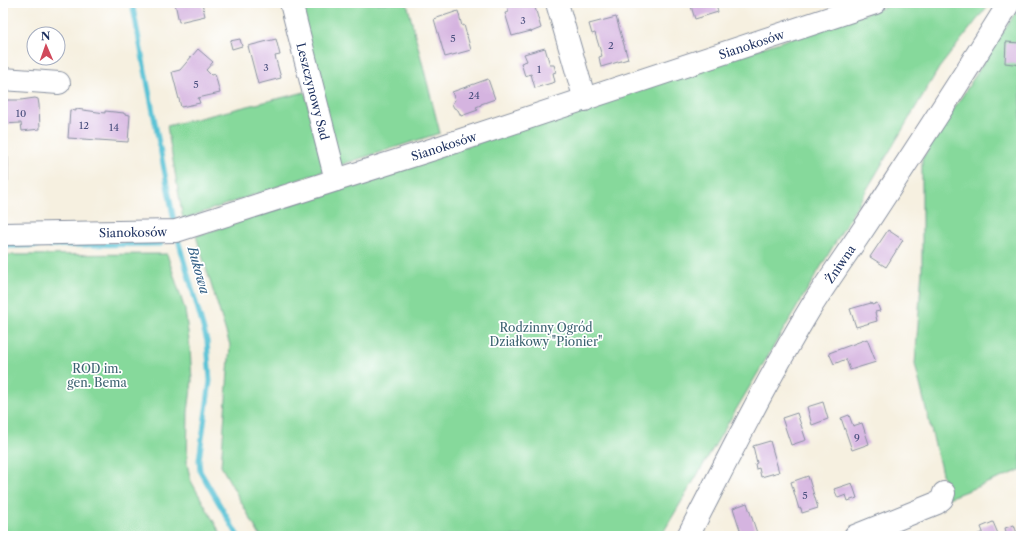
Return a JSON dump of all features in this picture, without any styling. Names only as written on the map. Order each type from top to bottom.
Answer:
[{"type":"street","name":"Leszczynowy Sad","points":[[291,3],[336,180]]},
{"type":"street","points":[[557,3],[585,100]]},
{"type":"street","name":"Sianokosów","points":[[3,234],[176,231],[585,100],[875,3]]},
{"type":"street","name":"Żniwna","points":[[688,536],[767,385],[811,308],[961,80],[1009,3]]},
{"type":"street","points":[[3,79],[59,83]]},
{"type":"street","points":[[855,536],[937,503],[942,498],[944,493]]},
{"type":"green space","points":[[298,3],[407,3],[440,133],[337,166]]},
{"type":"green space","name":"Rodzinny Ogród Działkowy \"Pionier\"","points":[[897,3],[990,3],[939,68],[661,536],[260,536],[221,466],[230,345],[196,236]]},
{"type":"green space","points":[[1021,4],[1021,470],[948,498],[915,364],[922,269],[922,159]]},
{"type":"green space","points":[[305,92],[324,171],[183,219],[167,126]]},
{"type":"green space","name":"ROD im. gen. Bema","points":[[167,254],[185,310],[190,348],[192,381],[188,412],[187,464],[191,481],[222,536],[3,536],[3,255]]},
{"type":"building","points":[[175,3],[202,3],[205,16],[179,22]]},
{"type":"building","points":[[506,3],[534,4],[541,28],[512,36],[505,13],[509,12]]},
{"type":"building","points":[[690,3],[716,3],[718,12],[695,19]]},
{"type":"building","points":[[458,11],[462,26],[464,25],[471,50],[445,57],[434,19]]},
{"type":"building","points":[[616,17],[628,59],[601,67],[599,57],[602,56],[595,33],[592,34],[589,24]]},
{"type":"building","points":[[240,39],[242,46],[232,49],[230,41]]},
{"type":"building","points":[[276,39],[280,55],[275,56],[281,78],[258,84],[248,46]]},
{"type":"building","points":[[1006,42],[1021,43],[1021,65],[1005,63]]},
{"type":"building","points":[[545,48],[550,65],[554,65],[556,72],[553,73],[555,82],[535,88],[531,74],[525,76],[521,63],[527,61],[524,54]]},
{"type":"building","points":[[198,49],[213,62],[206,70],[211,75],[215,74],[220,93],[198,98],[200,103],[181,107],[172,72],[180,70]]},
{"type":"building","points":[[488,79],[495,99],[476,107],[478,110],[461,116],[452,104],[455,100],[452,92]]},
{"type":"building","points":[[38,99],[39,105],[40,129],[22,131],[21,123],[3,124],[3,100]]},
{"type":"building","points":[[76,109],[105,113],[105,111],[124,113],[130,115],[128,142],[68,138],[70,110],[76,111]]},
{"type":"building","points":[[3,157],[8,157],[8,181],[3,181]]},
{"type":"building","points":[[888,230],[903,240],[886,267],[870,257]]},
{"type":"building","points":[[871,303],[872,305],[877,303],[880,311],[875,312],[877,321],[856,327],[850,309]]},
{"type":"building","points":[[867,339],[876,362],[850,370],[846,359],[834,364],[829,353]]},
{"type":"building","points":[[823,402],[828,419],[812,425],[807,407]]},
{"type":"building","points":[[797,413],[806,440],[791,445],[782,418]]},
{"type":"building","points":[[849,415],[853,426],[862,423],[869,444],[852,450],[841,418]]},
{"type":"building","points":[[770,441],[779,472],[761,477],[759,468],[756,469],[755,464],[757,463],[753,446]]},
{"type":"building","points":[[808,476],[818,508],[802,513],[801,508],[799,509],[791,482]]},
{"type":"building","points":[[852,483],[857,498],[848,501],[846,495],[838,498],[834,489]]},
{"type":"building","points":[[747,503],[758,536],[742,536],[733,508]]},
{"type":"building","points":[[993,522],[999,536],[974,536],[983,532],[981,527]]},
{"type":"building","points":[[1014,525],[1018,536],[1007,536],[1005,528]]},
{"type":"waterway","name":"Bukowa","points":[[132,3],[175,226]]},
{"type":"waterway","name":"Bukowa","points":[[177,236],[207,341],[210,381],[199,460],[200,471],[238,536]]},
{"type":"waterway","points":[[3,246],[161,244]]}]
